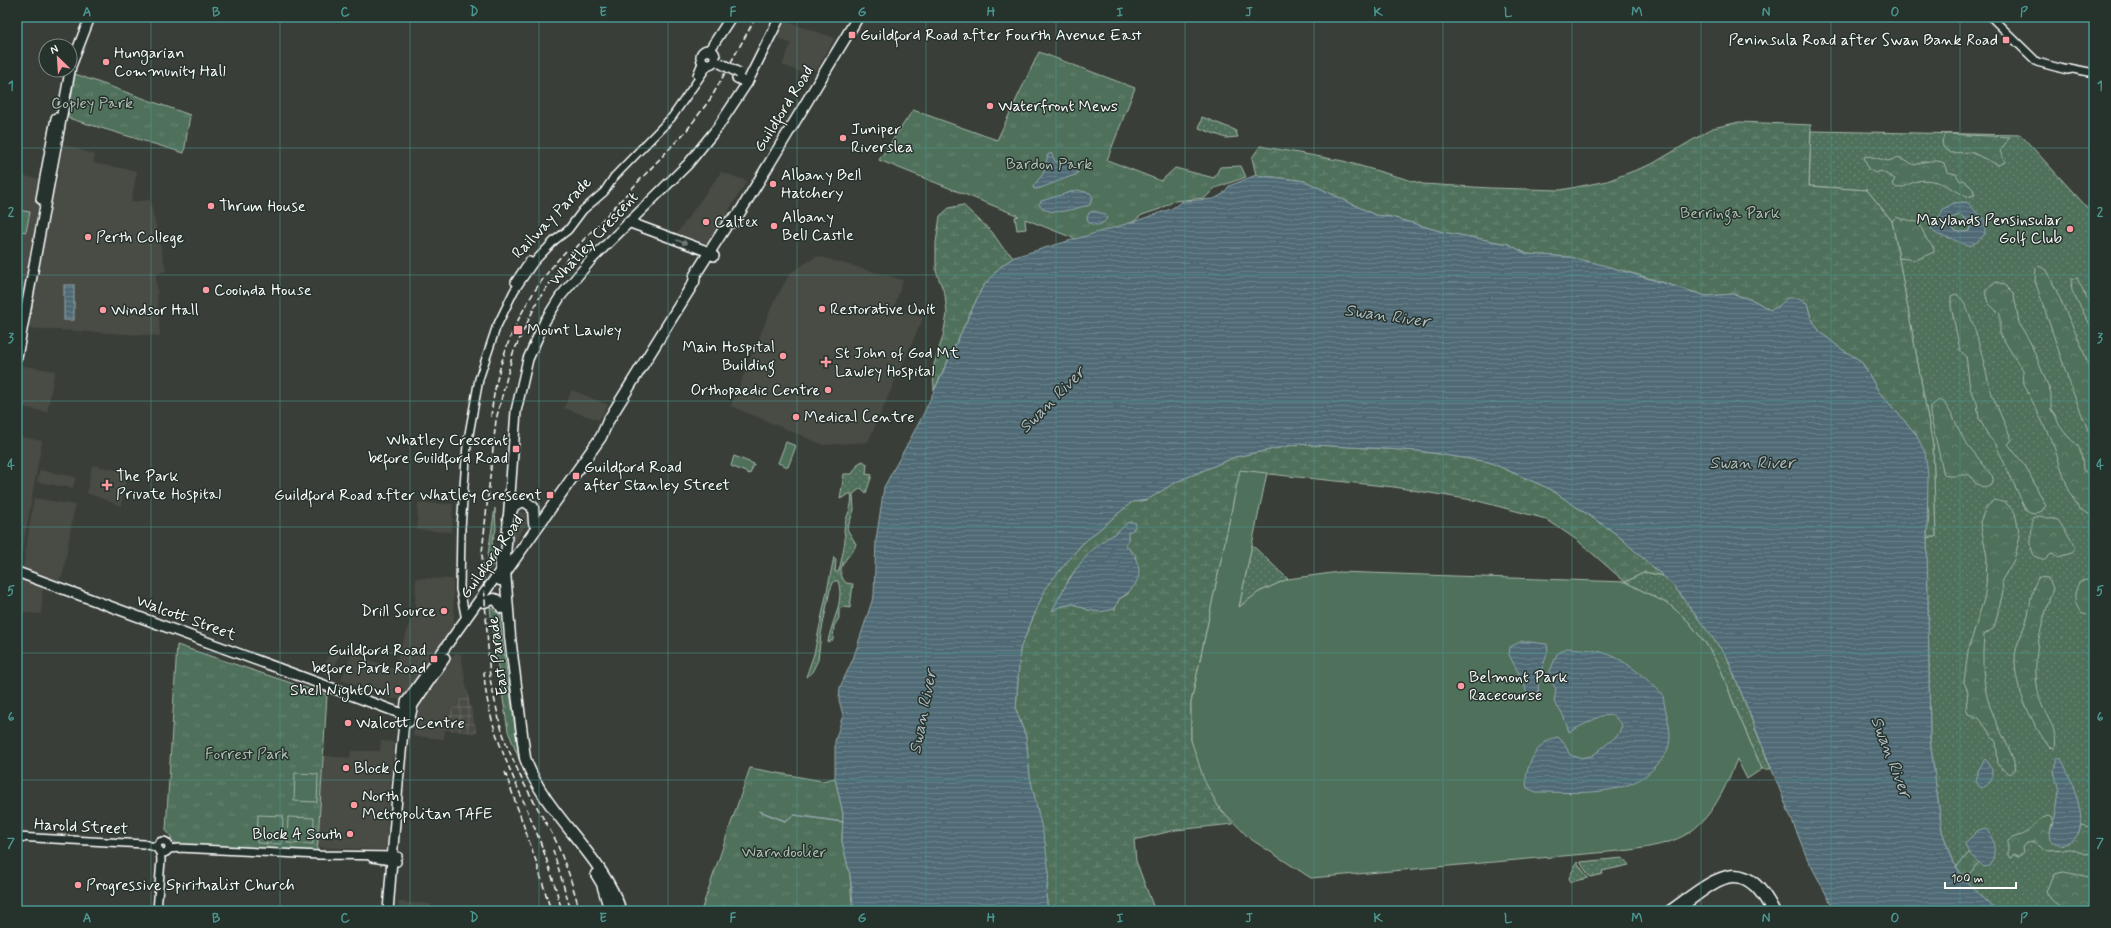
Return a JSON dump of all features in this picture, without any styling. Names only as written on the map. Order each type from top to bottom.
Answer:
[{"type":"highway","name":"Guildford Road","points":[[503,572],[534,523],[608,422],[694,282],[695,276],[712,254],[728,223],[735,217],[858,17]]},
{"type":"highway","name":"Guildford Road","points":[[503,572],[601,436],[608,422]]},
{"type":"highway","points":[[508,519],[514,505],[524,501],[533,507],[534,523]]},
{"type":"highway","name":"East Parade","points":[[503,572],[502,608],[515,724],[522,739]]},
{"type":"highway","name":"East Parade","points":[[503,572],[525,758],[536,784],[578,843],[603,873],[613,890],[621,911]]},
{"type":"highway","points":[[480,604],[494,599],[498,600],[502,608]]},
{"type":"highway","name":"East Parade","points":[[578,843],[602,884],[610,911]]},
{"type":"main road","points":[[76,38],[83,17]]},
{"type":"main road","points":[[17,357],[71,66],[90,17]]},
{"type":"main road","name":"Whatley Crescent","points":[[503,572],[512,433],[520,385],[526,365],[545,321],[574,279],[680,169],[729,104],[773,17]]},
{"type":"main road","name":"Whatley Crescent","points":[[743,78],[780,17]]},
{"type":"main road","name":"Railway Parade","points":[[712,60],[717,45],[728,28],[730,19]]},
{"type":"main road","points":[[712,60],[743,78]]},
{"type":"main road","points":[[17,326],[64,78]]},
{"type":"main road","points":[[628,222],[712,254]]},
{"type":"main road","name":"Whatley Crescent","points":[[503,572],[516,433],[514,428]]},
{"type":"main road","name":"Walcott Street","points":[[17,572],[346,692],[358,692],[407,713]]},
{"type":"main road","name":"Guildford Road","points":[[407,713],[503,572]]},
{"type":"main road","name":"Guildford Road","points":[[407,713],[410,695],[466,620],[480,604]]},
{"type":"main road","points":[[393,911],[395,859],[407,713]]},
{"type":"main road","points":[[388,911],[395,859]]},
{"type":"street","points":[[1991,17],[2019,44],[2023,44],[2041,60],[2059,67],[2094,73]]},
{"type":"street","name":"Railway Parade","points":[[466,620],[460,594],[461,528],[467,445],[470,441],[475,397],[484,360],[496,328],[514,291],[546,248],[568,230],[583,210],[604,192],[614,177],[672,117],[712,60]]},
{"type":"street","points":[[462,603],[468,606],[480,604]]},
{"type":"street","name":"Harold Street","points":[[17,837],[144,844],[163,848]]},
{"type":"street","points":[[157,911],[163,848],[395,859]]},
{"type":"street","points":[[1667,911],[1704,885],[1721,877],[1739,873],[1756,880],[1776,911]]},
{"type":"street","points":[[1678,911],[1722,882],[1740,878],[1755,887],[1770,911]]},
{"type":"shaded area","points":[[784,21],[835,38],[817,69],[806,74],[782,65],[791,44],[776,37]]},
{"type":"shaded area","name":"Perth College","points":[[63,144],[95,155],[93,163],[137,171],[131,202],[150,200],[166,271],[156,274],[160,336],[25,328],[31,294],[17,292],[17,175],[57,182]]},
{"type":"shaded area","points":[[721,172],[747,181],[708,244],[677,233]]},
{"type":"shaded area","name":"St John of God Mt Lawley Hospital","points":[[817,256],[903,280],[894,308],[923,318],[868,442],[824,445],[731,406],[773,304],[790,273]]},
{"type":"shaded area","points":[[18,365],[55,371],[47,412],[17,406]]},
{"type":"shaded area","points":[[572,390],[608,405],[599,420],[564,408]]},
{"type":"shaded area","points":[[17,436],[42,441],[20,564],[17,565]]},
{"type":"shaded area","name":"The Park Private Hospital","points":[[92,465],[127,472],[121,506],[87,493]]},
{"type":"shaded area","points":[[40,470],[76,477],[73,488],[37,482]]},
{"type":"shaded area","points":[[34,498],[75,505],[63,574],[58,581],[23,568]]},
{"type":"shaded area","points":[[418,503],[453,504],[452,532],[417,530]]},
{"type":"shaded area","points":[[515,510],[532,515],[513,546],[511,546]]},
{"type":"shaded area","points":[[17,577],[40,585],[43,588],[41,614],[17,612]]},
{"type":"shaded area","points":[[416,578],[453,579],[454,627],[428,664],[400,699],[392,699],[341,680],[352,653],[393,669],[415,609]]},
{"type":"shaded area","points":[[332,646],[342,649],[331,677],[322,674]]},
{"type":"shaded area","points":[[455,653],[461,654],[467,691],[446,717],[444,739],[413,736],[416,708]]},
{"type":"shaded area","points":[[467,691],[477,733],[445,730],[446,717]]},
{"type":"shaded area","name":"North Metropolitan TAFE","points":[[381,741],[394,742],[387,823],[387,850],[317,847],[324,756],[350,758],[351,751],[380,751]]},
{"type":"shaded area","points":[[399,902],[431,904],[431,911],[398,911]]},
{"type":"green space","name":"Bardon Park","points":[[1039,52],[1135,88],[1107,160],[1161,181],[1175,168],[1214,178],[1220,167],[1241,166],[1246,177],[1215,188],[1205,198],[1174,201],[1160,209],[1142,215],[1133,222],[1078,240],[1025,219],[1026,229],[1017,230],[1015,217],[1019,216],[879,160],[913,110],[997,140]]},
{"type":"green space","name":"Copley Park","points":[[78,75],[190,115],[184,153],[68,118],[74,78],[78,78]]},
{"type":"green space","points":[[1202,117],[1235,130],[1238,137],[1226,138],[1199,128]]},
{"type":"green space","name":"Berringa Park","points":[[1739,122],[1811,125],[1809,186],[1867,190],[1892,221],[1933,446],[1936,537],[1927,537],[1929,514],[1916,434],[1879,392],[1861,361],[1840,348],[1820,332],[1811,318],[1807,303],[1787,298],[1778,308],[1770,310],[1755,301],[1734,294],[1706,296],[1639,275],[1570,257],[1527,254],[1508,244],[1443,232],[1391,217],[1375,215],[1305,181],[1256,175],[1252,158],[1260,146],[1343,161],[1423,184],[1561,190],[1607,181],[1652,164],[1713,128]]},
{"type":"green space","points":[[1811,131],[2021,135],[2094,215],[2094,911],[1996,911],[1972,888],[1953,863],[1942,831],[1930,740],[1927,537],[1936,537],[1933,446],[1892,221],[1867,190],[1809,186]]},
{"type":"green space","points":[[1946,134],[2010,137],[2000,151],[2005,162],[1998,165],[1971,152],[1951,153],[1943,147],[1942,140]]},
{"type":"green space","points":[[1869,156],[1888,161],[1898,158],[1915,165],[1930,161],[1944,163],[1947,172],[1956,174],[1960,181],[1964,180],[1973,189],[1975,195],[1967,197],[1944,184],[1924,180],[1897,188],[1892,184],[1895,179],[1881,171],[1875,173],[1868,169],[1864,157]]},
{"type":"green space","points":[[963,205],[992,232],[1003,248],[1014,257],[1000,267],[982,288],[934,390],[933,368],[943,336],[947,314],[945,295],[936,271],[936,243],[940,216],[949,208]]},
{"type":"green space","points":[[17,210],[30,212],[26,232],[17,230]]},
{"type":"green space","points":[[1960,215],[1971,223],[1969,231],[1958,232],[1952,229],[1950,222],[1951,218]]},
{"type":"green space","points":[[1896,217],[1919,223],[1927,240],[1934,248],[1934,252],[1916,260],[1899,258],[1892,221]]},
{"type":"green space","points":[[2038,266],[2047,270],[2081,345],[2094,380],[2094,445],[2072,390],[2035,281],[2036,268]]},
{"type":"green space","points":[[2077,278],[2094,312],[2094,332],[2072,291],[2071,279]]},
{"type":"green space","points":[[1997,282],[2004,285],[2014,295],[2019,323],[2031,344],[2051,393],[2051,410],[2067,436],[2079,449],[2081,453],[2083,470],[2094,479],[2094,532],[2091,526],[2093,516],[2079,509],[2068,488],[2053,444],[2024,384],[2023,371],[2000,334],[2000,314],[1988,303],[1985,292],[1992,284]]},
{"type":"green space","points":[[1956,294],[1962,301],[1974,326],[1993,397],[2012,440],[2008,444],[2026,467],[2046,506],[2042,511],[2034,514],[2026,510],[1995,443],[1989,437],[1979,418],[1977,403],[1970,389],[1966,356],[1960,350],[1951,306],[1951,296]]},
{"type":"green space","points":[[1939,400],[1943,401],[1952,415],[1964,440],[1993,477],[1991,485],[1985,488],[1975,483],[1970,475],[1944,475],[1930,414],[1930,407]]},
{"type":"green space","points":[[786,442],[796,446],[788,467],[778,463]]},
{"type":"green space","points":[[1298,444],[1419,451],[1489,462],[1550,489],[1615,533],[1663,576],[1645,572],[1625,582],[1577,540],[1546,519],[1478,501],[1394,487],[1240,471],[1191,703],[1191,740],[1218,806],[1233,824],[1176,830],[1134,840],[1136,861],[1155,911],[1048,911],[1046,896],[1049,873],[1030,777],[1026,737],[1016,710],[1020,649],[1046,587],[1082,544],[1132,502],[1147,500],[1176,482],[1235,457]],"holes":[[[1127,523],[1128,541],[1125,545],[1136,555],[1128,594],[1119,599],[1115,609],[1088,610],[1074,604],[1062,606],[1053,610],[1070,577],[1097,546],[1122,529]]]},
{"type":"green space","points":[[734,456],[754,464],[750,474],[731,466]]},
{"type":"green space","points":[[863,461],[867,464],[866,474],[872,475],[866,493],[861,488],[853,494],[854,510],[847,529],[856,544],[844,562],[841,571],[842,577],[846,583],[853,584],[850,608],[843,607],[839,609],[839,618],[834,626],[833,640],[828,642],[840,597],[838,581],[834,581],[830,590],[821,634],[818,660],[811,674],[806,677],[814,654],[834,557],[836,560],[835,572],[838,572],[843,550],[845,539],[844,530],[852,498],[851,493],[840,499],[844,474],[852,474],[859,463]]},
{"type":"green space","name":"Belmont Park Racecourse","points":[[1240,470],[1267,473],[1239,607],[1259,592],[1288,579],[1339,572],[1625,582],[1670,605],[1688,621],[1706,644],[1721,670],[1762,769],[1747,779],[1737,759],[1717,802],[1703,821],[1695,829],[1685,835],[1659,845],[1631,850],[1311,878],[1249,838],[1218,806],[1204,780],[1191,740],[1191,703]]},
{"type":"green space","points":[[1995,500],[2006,503],[2015,513],[2020,536],[2014,560],[2002,580],[2003,592],[1994,628],[1984,635],[1983,645],[1986,693],[2016,769],[2010,774],[1998,765],[1996,742],[1979,718],[1968,714],[1966,708],[1968,692],[1964,682],[1968,651],[1984,599],[1986,586],[1987,557],[1980,522],[1986,507]]},
{"type":"green space","points":[[495,508],[496,530],[492,542],[494,550],[492,566],[488,570],[488,554]]},
{"type":"green space","points":[[2039,516],[2058,520],[2076,547],[2072,553],[2058,557],[2052,553],[2045,560],[2034,556],[2031,547],[2032,518]]},
{"type":"green space","points":[[1252,545],[1288,579],[1259,592],[1239,607]]},
{"type":"green space","points":[[1645,572],[1663,576],[1673,585],[1727,657],[1771,769],[1762,769],[1721,670],[1706,644],[1688,621],[1670,605],[1625,582]]},
{"type":"green space","points":[[2039,577],[2048,578],[2053,588],[2038,643],[2036,671],[2037,685],[2042,706],[2055,734],[2055,748],[2049,747],[2036,726],[2024,701],[2016,675],[2016,650],[2027,619],[2033,590]]},
{"type":"green space","points":[[2094,579],[2094,615],[2082,614],[2077,606],[2075,598],[2076,590],[2080,581]]},
{"type":"green space","points":[[490,606],[495,612],[500,612],[502,639],[519,754],[524,769],[508,731]]},
{"type":"green space","name":"Forrest Park","points":[[177,645],[327,695],[317,855],[179,848],[166,830]]},
{"type":"green space","name":"Warndoolier","points":[[750,768],[822,781],[835,778],[843,814],[842,841],[850,875],[852,907],[850,911],[701,911]]},
{"type":"green space","points":[[295,773],[318,774],[317,802],[294,801]]},
{"type":"green space","points":[[258,815],[283,816],[282,844],[257,843]]},
{"type":"green space","points":[[2048,816],[2053,818],[2050,833],[2078,834],[2081,825],[2094,828],[2094,853],[2085,854],[2071,849],[2045,850],[2034,842],[2027,843],[2022,847],[2023,853],[2018,857],[2013,855],[2011,858],[2008,856],[2008,841],[2025,833],[2039,820]]},
{"type":"green space","points":[[288,817],[314,818],[313,844],[287,843]]},
{"type":"green space","points":[[1969,853],[1979,862],[1965,879],[1956,866]]},
{"type":"green space","points":[[1623,858],[1629,865],[1602,871],[1603,874],[1590,877],[1580,862]]},
{"type":"green space","points":[[1577,862],[1588,878],[1570,882],[1569,878]]},
{"type":"green space","points":[[2064,872],[2094,878],[2094,911],[2066,909],[2060,907],[2050,898],[2046,891],[2054,874]]},
{"type":"water","points":[[1051,153],[1055,161],[1075,166],[1078,170],[1077,174],[1038,189],[1034,189],[1033,186],[1043,174],[1048,155]]},
{"type":"water","name":"Swan River","points":[[1256,175],[1305,181],[1375,215],[1391,217],[1443,232],[1508,244],[1527,254],[1570,257],[1603,265],[1706,296],[1734,294],[1755,301],[1770,310],[1778,307],[1787,298],[1799,298],[1807,303],[1811,318],[1820,332],[1840,348],[1861,361],[1879,392],[1916,434],[1925,453],[1928,475],[1927,537],[1930,740],[1942,831],[1953,863],[1972,888],[1996,911],[1835,911],[1807,858],[1727,657],[1673,585],[1615,533],[1550,489],[1489,462],[1419,451],[1298,444],[1235,457],[1176,482],[1147,500],[1132,502],[1082,544],[1046,587],[1020,649],[1016,710],[1026,737],[1030,777],[1045,842],[1049,873],[1046,896],[1048,911],[854,911],[850,875],[842,841],[843,814],[835,778],[835,741],[843,715],[839,700],[840,687],[853,659],[874,595],[876,540],[884,487],[921,419],[982,288],[1000,267],[1014,257],[1133,222],[1171,209],[1183,201],[1214,199],[1223,194],[1229,186]]},
{"type":"water","points":[[1077,190],[1090,193],[1093,197],[1090,205],[1055,212],[1043,208],[1039,204],[1041,201]]},
{"type":"water","points":[[1967,202],[1985,221],[1985,234],[1971,245],[1968,246],[1950,238],[1938,235],[1931,229],[1932,223],[1939,219],[1943,209],[1954,203]],"holes":[[[1960,215],[1971,223],[1969,231],[1958,232],[1952,229],[1950,222],[1951,218]]]},
{"type":"water","points":[[1093,211],[1105,214],[1107,218],[1099,225],[1093,225],[1088,222],[1087,217],[1089,213]]},
{"type":"water","points":[[64,285],[74,285],[74,320],[64,320]]},
{"type":"water","points":[[1127,523],[1136,523],[1133,530],[1128,532],[1128,541],[1125,545],[1136,559],[1139,574],[1133,587],[1119,599],[1115,609],[1100,612],[1088,610],[1074,604],[1062,606],[1052,611],[1077,567],[1090,552]]},
{"type":"water","points":[[1522,641],[1547,644],[1548,651],[1538,681],[1539,699],[1528,699],[1524,683],[1509,655],[1510,647]]},
{"type":"water","points":[[1567,648],[1597,651],[1610,655],[1634,669],[1663,694],[1670,731],[1668,748],[1658,764],[1646,775],[1632,783],[1601,791],[1568,793],[1536,792],[1527,788],[1526,781],[1529,764],[1538,749],[1544,743],[1558,737],[1564,743],[1570,755],[1580,758],[1592,756],[1618,735],[1622,725],[1613,715],[1601,716],[1569,732],[1563,715],[1554,702],[1556,689],[1548,676],[1557,654]]},
{"type":"water","points":[[2057,758],[2061,759],[2065,766],[2076,795],[2081,819],[2080,829],[2076,837],[2068,843],[2063,844],[2059,844],[2051,840],[2050,833],[2056,813],[2059,791],[2054,771]]},
{"type":"water","points":[[1985,759],[1991,766],[1992,775],[1989,783],[1981,788],[1976,782],[1978,771]]},
{"type":"water","points":[[1984,828],[1988,830],[1994,844],[1994,853],[1992,862],[1989,866],[1984,867],[1970,854],[1965,843],[1977,831]]},
{"type":"waterway","points":[[759,811],[785,821],[794,815],[843,822]]},
{"type":"railway","points":[[580,911],[569,874],[556,841],[523,782],[507,746],[500,724],[490,679],[482,553],[496,420],[513,353],[538,300],[572,252],[687,130],[711,98],[756,17]]},
{"type":"railway","points":[[491,417],[499,371],[515,328],[537,287],[566,251]]},
{"type":"railway","points":[[484,671],[486,691],[495,730],[541,845],[562,911]]},
{"type":"railway","points":[[505,772],[536,861],[551,911]]},
{"type":"railway","points":[[553,850],[571,911]]},
{"type":"place","name":"Guildford Road after Fourth Avenue East","points":[[852,35]]},
{"type":"place","name":"Peninsula Road after Swan Bank Road","points":[[2006,40]]},
{"type":"place","name":"Hungarian Community Hall","points":[[106,62]]},
{"type":"place","name":"Waterfront Mews","points":[[990,106]]},
{"type":"place","name":"Juniper Riverslea","points":[[843,138]]},
{"type":"place","name":"Albany Bell Hatchery","points":[[773,184]]},
{"type":"place","name":"Thrum House","points":[[211,206]]},
{"type":"place","name":"Caltex","points":[[706,222]]},
{"type":"place","name":"Albany Bell Castle","points":[[774,226]]},
{"type":"place","name":"Maylands Pensinsular Golf Club","points":[[2070,229]]},
{"type":"place","name":"Perth College","points":[[88,237]]},
{"type":"place","name":"Cooinda House","points":[[206,290]]},
{"type":"place","name":"Restorative Unit","points":[[822,309]]},
{"type":"place","name":"Windsor Hall","points":[[103,310]]},
{"type":"place","name":"Mount Lawley","points":[[518,330]]},
{"type":"place","name":"Main Hospital Building","points":[[783,356]]},
{"type":"place","name":"St John of God Mt Lawley Hospital","points":[[826,362]]},
{"type":"place","name":"Orthopaedic Centre","points":[[828,390]]},
{"type":"place","name":"Medical Centre","points":[[796,417]]},
{"type":"place","name":"Whatley Crescent before Guildford Road","points":[[516,449]]},
{"type":"place","name":"Guildford Road after Stanley Street","points":[[576,476]]},
{"type":"place","name":"The Park Private Hospital","points":[[107,485]]},
{"type":"place","name":"Guildford Road after Whatley Crescent","points":[[550,495]]},
{"type":"place","name":"Drill Source","points":[[444,611]]},
{"type":"place","name":"Guildford Road before Park Road","points":[[434,659]]},
{"type":"place","name":"Belmont Park Racecourse","points":[[1461,686]]},
{"type":"place","name":"Shell NightOwl","points":[[398,690]]},
{"type":"place","name":"Walcott Centre","points":[[348,723]]},
{"type":"place","name":"Block C","points":[[346,768]]},
{"type":"place","name":"North Metropolitan TAFE","points":[[354,805]]},
{"type":"place","name":"Block A South","points":[[350,834]]},
{"type":"place","name":"Progressive Spiritualist Church","points":[[78,885]]}]
